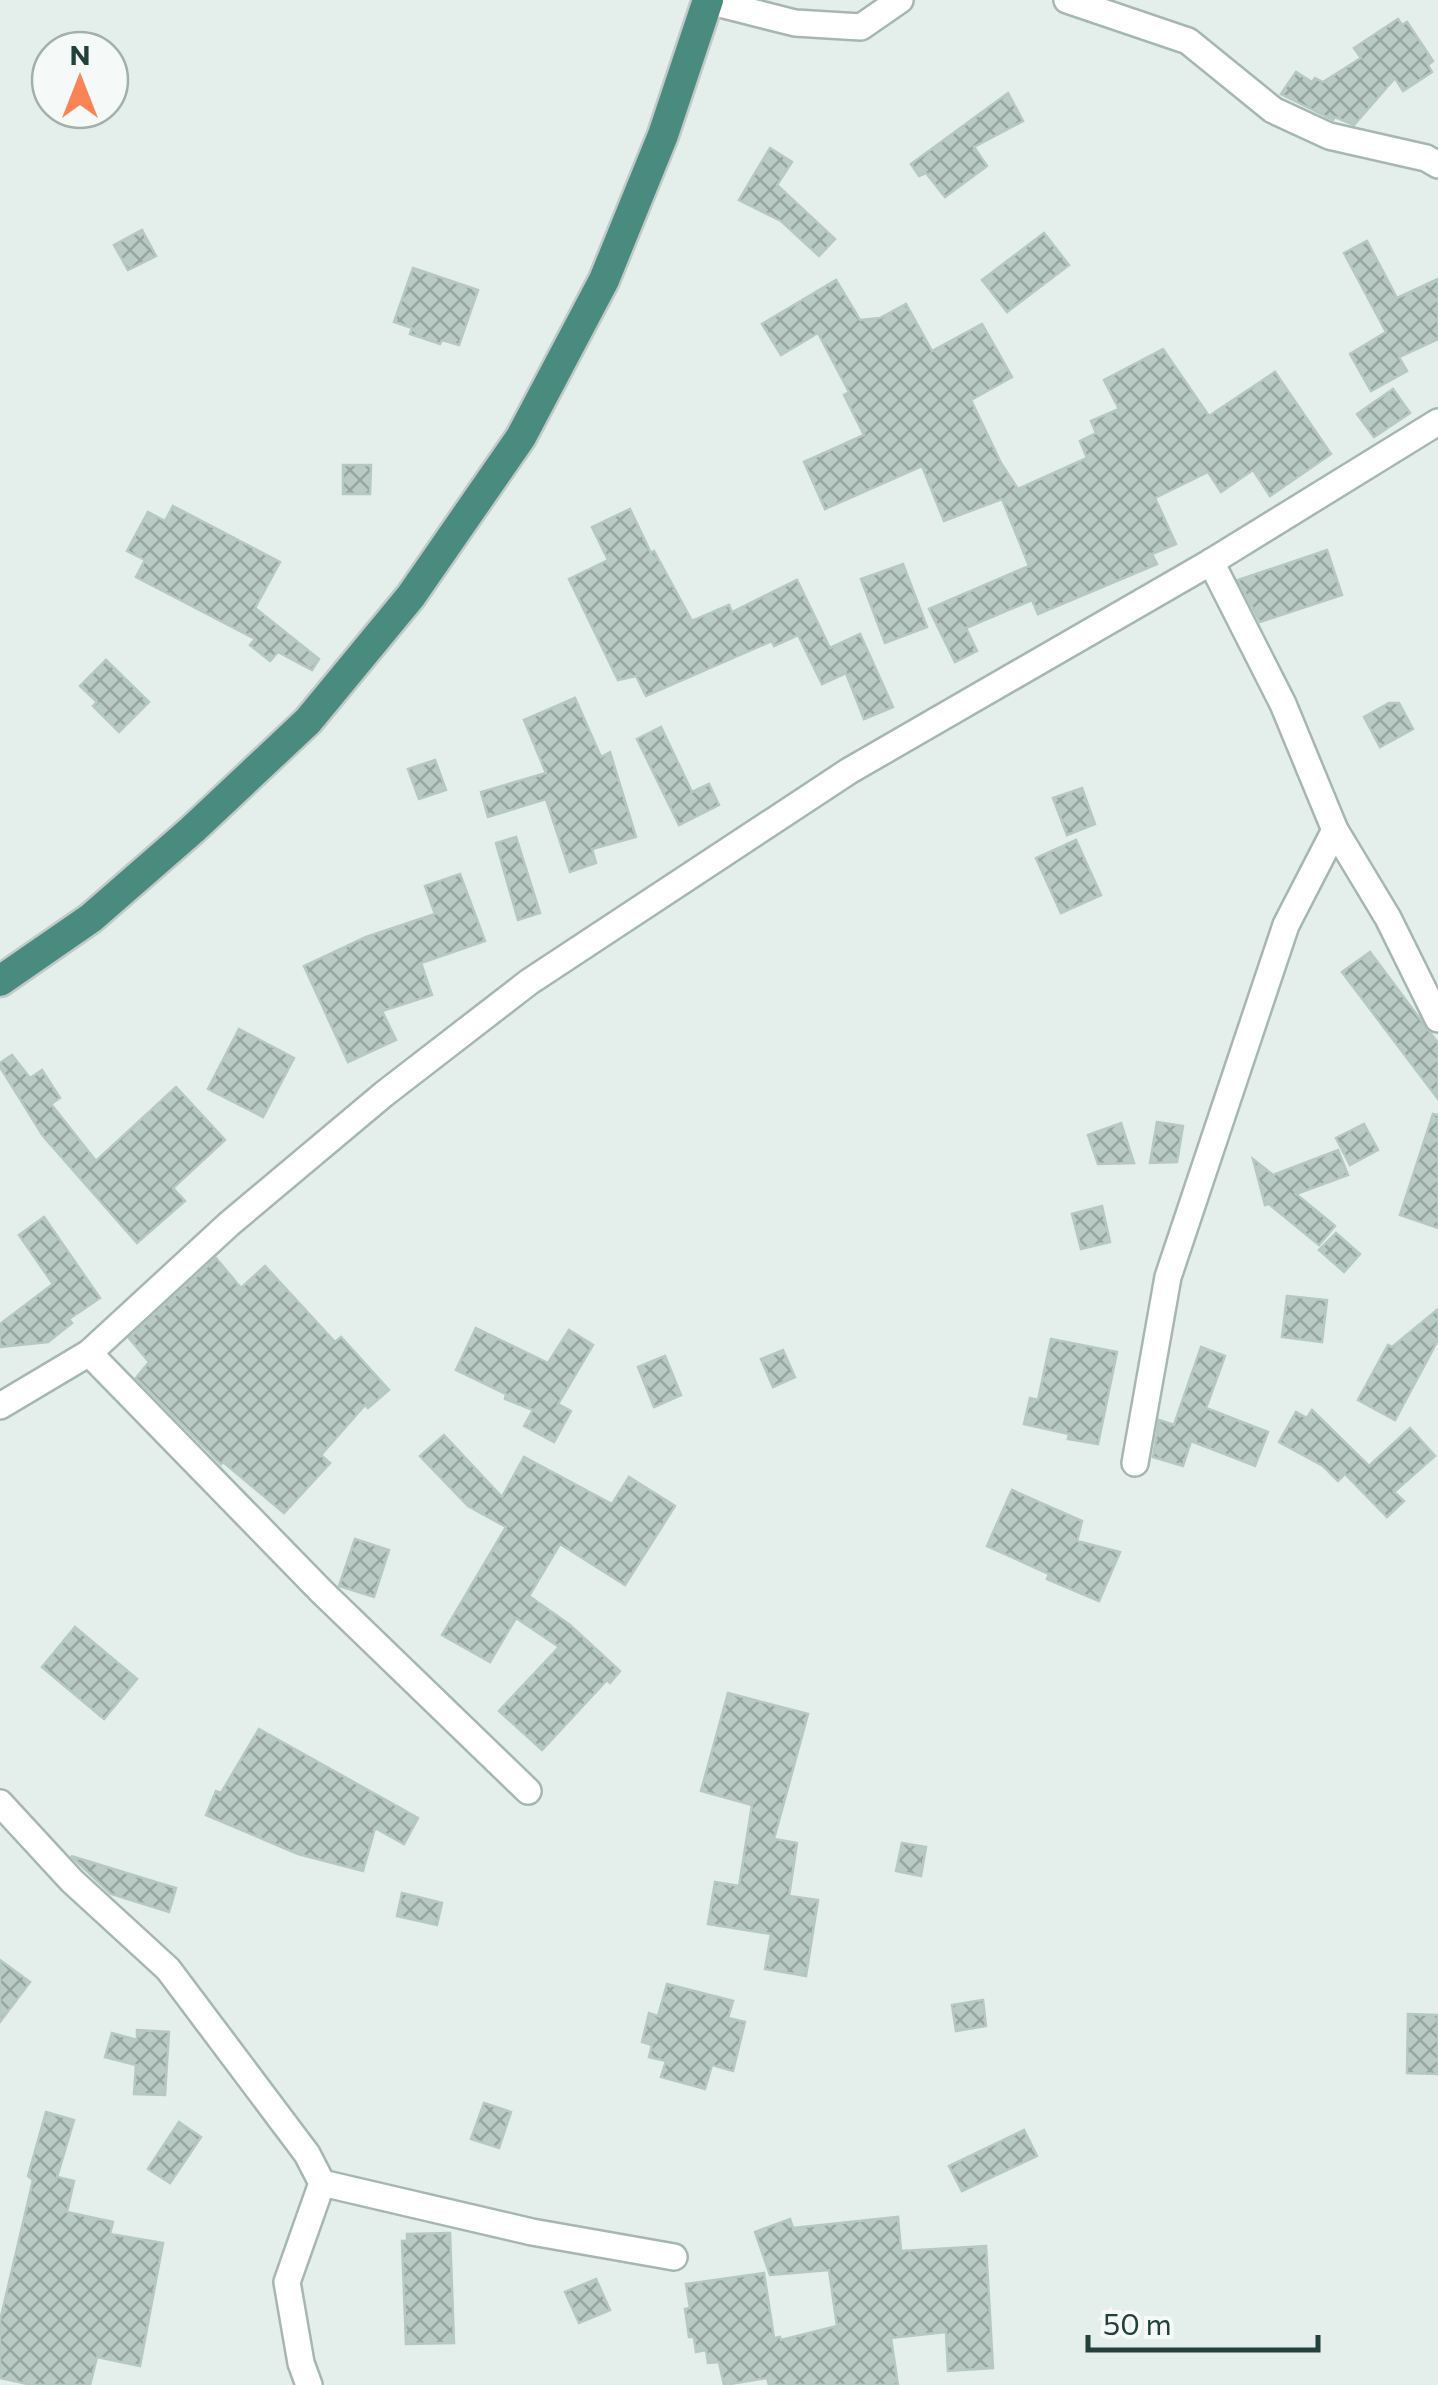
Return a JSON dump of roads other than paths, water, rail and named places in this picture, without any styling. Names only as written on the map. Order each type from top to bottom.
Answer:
[{"type":"highway","points":[[0,981],[90,918],[308,721],[411,596],[522,436],[604,280],[663,136],[708,1]]},
{"type":"street","points":[[708,1],[795,23],[861,27],[900,0]]},
{"type":"street","points":[[1067,0],[1188,40],[1272,110],[1329,136],[1426,158],[1438,165]]},
{"type":"street","points":[[0,1406],[90,1353],[229,1224],[384,1094],[529,982],[849,771],[1212,562],[1438,422]]},
{"type":"street","points":[[1212,562],[1283,704],[1335,830],[1388,918],[1438,1019]]},
{"type":"street","points":[[1135,1463],[1168,1278],[1286,925],[1335,830]]},
{"type":"street","points":[[90,1353],[321,1591],[528,1791]]},
{"type":"street","points":[[0,1803],[72,1881],[168,1969],[307,2154],[322,2183],[287,2282],[301,2363],[309,2385]]},
{"type":"street","points":[[322,2183],[532,2232],[674,2257]]}]
